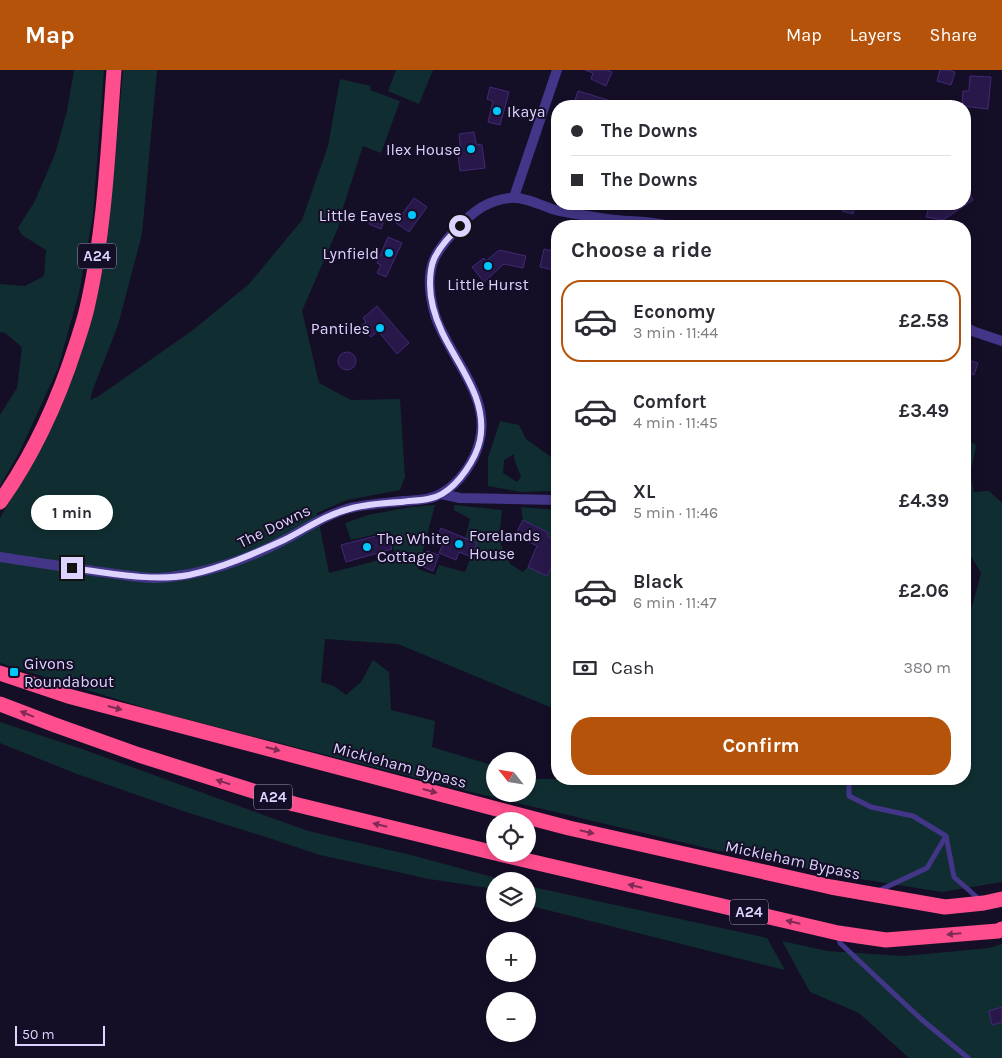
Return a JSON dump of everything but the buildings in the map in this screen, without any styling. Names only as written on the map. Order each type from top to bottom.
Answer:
[{"type":"highway","name":"A24","points":[[0,502],[24,465],[56,402],[87,310],[102,220],[114,70]]},
{"type":"highway","name":"Mickleham Bypass","points":[[0,673],[68,696],[569,828],[739,867],[831,887],[945,906],[984,903],[1002,899]]},
{"type":"highway","name":"A24","points":[[0,704],[139,755],[294,804],[486,851]]},
{"type":"highway","name":"A24","points":[[533,862],[838,933],[886,940],[998,931],[1002,929]]},
{"type":"street","points":[[551,208],[514,197],[557,70]]},
{"type":"street","name":"The Downs","points":[[0,557],[155,578],[187,575],[230,564],[285,539],[323,518],[348,509],[428,499],[441,494],[455,484],[469,465],[480,441],[482,424],[475,393],[435,316],[430,297],[430,276],[433,260],[441,246],[480,209],[497,200],[514,197]]},
{"type":"street","points":[[557,210],[615,220]]},
{"type":"street","points":[[971,330],[1002,341]]},
{"type":"street","name":"The Downs","points":[[441,494],[460,498],[551,500]]},
{"type":"lane","points":[[849,785],[849,796],[871,807],[913,816],[946,836],[954,877],[984,903]]},
{"type":"lane","points":[[872,894],[927,868],[946,836]]},
{"type":"lane","points":[[838,933],[840,943],[921,1019],[968,1058]]},
{"type":"green space","points":[[74,70],[104,70],[93,215],[79,293],[58,368],[20,451],[0,486],[0,415],[17,388],[22,347],[5,333],[0,332],[0,284],[25,286],[44,276],[46,250],[22,235],[18,228],[35,201],[55,154],[67,111]]},
{"type":"green space","points":[[123,70],[157,70],[142,234],[118,325],[90,400],[99,396],[193,330],[249,284],[302,220],[328,146],[340,79],[371,86],[370,90],[400,101],[381,153],[363,146],[338,228],[302,311],[319,383],[351,400],[400,399],[405,477],[400,490],[347,500],[317,513],[329,573],[395,556],[390,531],[351,540],[345,523],[368,515],[411,507],[435,505],[418,569],[435,575],[439,565],[465,572],[477,543],[465,539],[470,519],[454,510],[454,505],[502,510],[499,540],[510,564],[523,572],[528,567],[547,576],[551,568],[551,708],[398,644],[325,639],[321,682],[334,686],[346,695],[361,682],[373,660],[389,672],[391,710],[435,721],[432,747],[486,763],[486,796],[158,712],[0,663],[0,518],[34,458],[59,407],[115,162]]},
{"type":"green space","points":[[396,70],[433,70],[419,104],[388,91]]},
{"type":"green space","points":[[500,421],[519,425],[526,439],[551,457],[551,491],[521,492],[488,486],[488,458]],"holes":[[[514,454],[521,477],[517,482],[503,473],[504,460]]]},
{"type":"green space","points":[[971,442],[975,444],[976,447],[971,470]]},
{"type":"green space","points":[[971,478],[974,492],[989,491],[1002,503],[1002,882],[942,892],[854,878],[715,850],[513,802],[536,802],[536,779],[551,779],[551,785],[971,785],[971,607],[981,573],[971,556]]},
{"type":"green space","points":[[521,507],[551,510],[551,538],[547,536],[548,532],[523,520]]},
{"type":"green space","points":[[0,722],[82,749],[308,831],[411,855],[486,875],[486,888],[429,879],[320,855],[186,812],[77,774],[0,743]]},
{"type":"green space","points":[[536,888],[767,938],[785,970],[536,907]]},
{"type":"green space","points":[[782,941],[827,951],[904,956],[989,948],[1002,944],[1002,1058],[909,1058],[859,1013],[810,992]]},
{"type":"place","name":"Ikaya","points":[[497,111]]},
{"type":"place","name":"Ilex House","points":[[471,149]]},
{"type":"place","name":"Little Eaves","points":[[412,215]]},
{"type":"place","name":"Lynfield","points":[[389,253]]},
{"type":"place","name":"Little Hurst","points":[[488,266]]},
{"type":"place","name":"Pantiles","points":[[380,328]]},
{"type":"place","name":"Forelands House","points":[[459,544]]},
{"type":"place","name":"The White Cottage","points":[[367,547]]},
{"type":"place","name":"Givons Roundabout","points":[[14,672]]},
{"type":"route","points":[[72,568],[155,578],[187,575],[230,564],[285,539],[323,518],[348,509],[428,499],[441,494],[455,484],[474,457],[480,441],[482,424],[475,393],[435,316],[430,297],[430,276],[433,260],[441,246],[460,226]]}]
